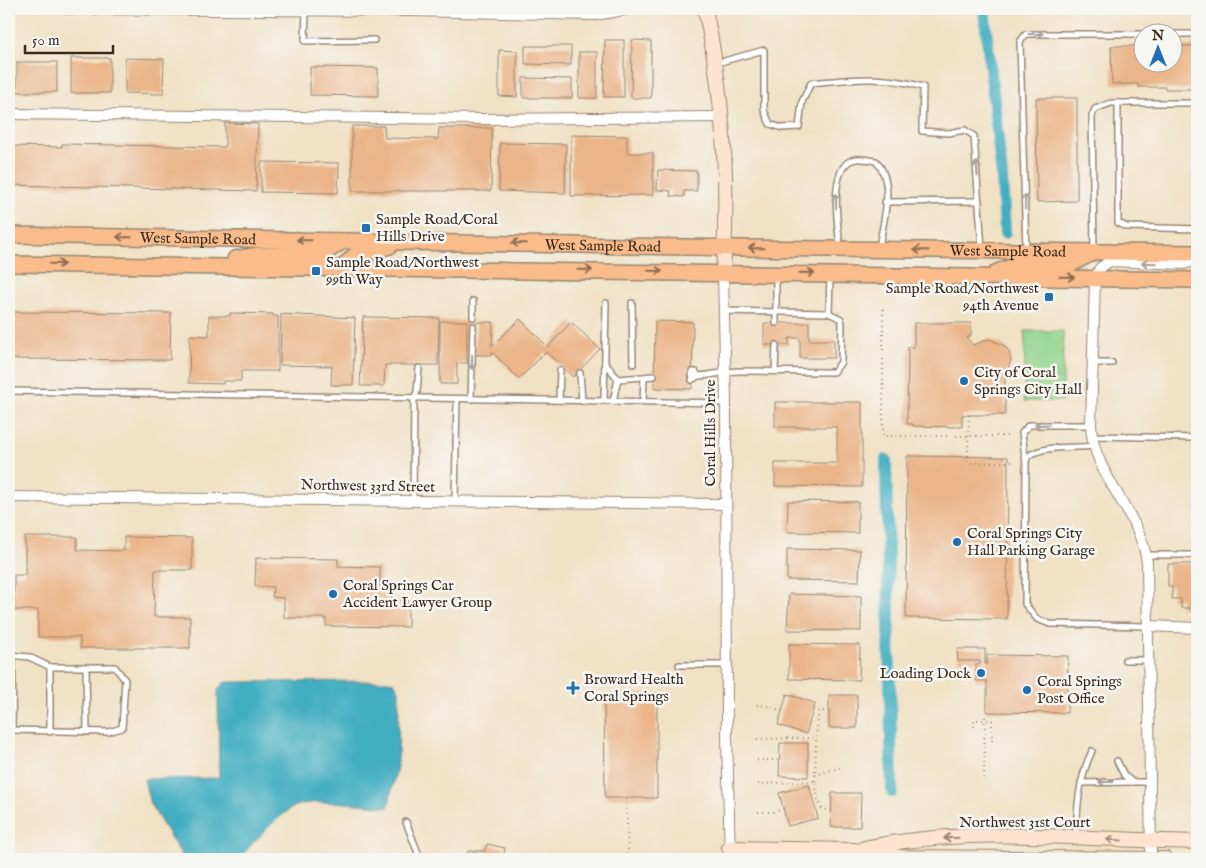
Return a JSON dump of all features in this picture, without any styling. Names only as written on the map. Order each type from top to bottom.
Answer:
[{"type":"main road","name":"West Sample Road","points":[[9,235],[879,250],[1197,252]]},
{"type":"main road","points":[[204,266],[259,255],[323,254],[343,241]]},
{"type":"main road","points":[[343,267],[355,255],[409,242]]},
{"type":"main road","points":[[983,276],[1020,264],[1071,264],[1094,252]]},
{"type":"main road","name":"West Sample Road","points":[[9,264],[1197,280]]},
{"type":"street","points":[[66,9],[410,10],[595,15],[630,9]]},
{"type":"street","name":"Coral Hills Drive","points":[[706,9],[717,63],[722,118],[726,212],[723,273],[726,371],[726,666],[730,854]]},
{"type":"street","points":[[9,114],[482,119],[722,118]]},
{"type":"street","points":[[1151,859],[1146,555],[1141,540],[1107,478],[1092,441],[1095,278],[1100,268],[1110,261],[1184,264],[1197,260]]},
{"type":"street","name":"Northwest 33rd Street","points":[[9,497],[726,504]]},
{"type":"street","points":[[1148,626],[1197,628]]},
{"type":"street","name":"Northwest 31st Court","points":[[730,854],[853,850],[903,840],[968,837],[1076,837],[1197,842]]},
{"type":"street","name":"Northwest 31st Court","points":[[853,850],[901,857],[1166,859]]},
{"type":"lane","points":[[306,11],[305,41],[374,40]]},
{"type":"lane","points":[[1026,251],[1020,42],[1026,34],[1134,34]]},
{"type":"lane","points":[[1184,34],[1197,34]]},
{"type":"lane","points":[[717,63],[764,50],[764,110],[770,124],[782,128],[799,127],[802,102],[811,83],[855,79],[897,79],[923,87],[922,131],[948,133],[965,130],[974,136],[982,251]]},
{"type":"lane","points":[[1118,103],[1118,223],[1127,227],[1197,229]]},
{"type":"lane","points":[[1094,252],[1092,116],[1095,109],[1101,105],[1118,103],[1197,103]]},
{"type":"lane","points":[[840,249],[836,187],[842,170],[848,162],[856,159],[876,161],[884,169],[887,188],[879,250]]},
{"type":"lane","points":[[885,202],[979,201]]},
{"type":"lane","points":[[776,273],[776,323]]},
{"type":"lane","points":[[829,313],[830,274]]},
{"type":"lane","points":[[473,302],[473,318]]},
{"type":"lane","points":[[604,401],[606,303]]},
{"type":"lane","points":[[632,303],[633,364]]},
{"type":"lane","points":[[694,376],[711,376],[726,371],[829,372],[838,367],[842,362],[841,319],[829,313],[724,311]]},
{"type":"lane","points":[[471,399],[473,326]]},
{"type":"lane","points":[[775,371],[776,345]]},
{"type":"lane","points":[[605,363],[618,379],[614,401]]},
{"type":"lane","points":[[1093,363],[1112,364]]},
{"type":"lane","points":[[413,501],[414,398],[417,392],[419,368]]},
{"type":"lane","points":[[559,400],[560,370]]},
{"type":"lane","points":[[580,373],[582,400]]},
{"type":"lane","points":[[618,379],[654,376]]},
{"type":"lane","points":[[643,401],[644,378]]},
{"type":"lane","points":[[9,391],[726,403]]},
{"type":"lane","points":[[455,502],[457,399]]},
{"type":"lane","points":[[1091,424],[1029,425],[1022,432],[1026,464],[1025,604],[1037,619],[1050,624],[1148,626]]},
{"type":"lane","points":[[1026,464],[1028,456],[1038,449],[1075,449],[1092,441],[1197,438]]},
{"type":"lane","points":[[1146,555],[1197,555]]},
{"type":"lane","points":[[11,655],[29,658],[50,667],[115,667],[125,680],[122,728],[108,732],[10,730],[11,655]]},
{"type":"lane","points":[[1125,660],[1148,660]]},
{"type":"lane","points":[[679,665],[726,666]]},
{"type":"lane","points":[[50,667],[50,732]]},
{"type":"lane","points":[[86,667],[87,732]]},
{"type":"lane","points":[[1076,837],[1081,782],[1085,765],[1092,751]]},
{"type":"lane","points":[[1117,761],[1124,774],[1132,782]]},
{"type":"lane","points":[[1081,782],[1150,782]]},
{"type":"lane","points":[[406,822],[418,858],[440,859]]},
{"type":"path","points":[[883,309],[883,436],[1010,436]]},
{"type":"path","points":[[969,415],[968,463],[1012,462]]},
{"type":"path","points":[[757,706],[769,706],[782,711]]},
{"type":"path","points":[[829,711],[819,711],[815,781],[822,809],[831,811]]},
{"type":"path","points":[[984,778],[985,714]]},
{"type":"path","points":[[974,727],[974,720],[992,720],[992,742]]},
{"type":"path","points":[[757,739],[816,738]]},
{"type":"path","points":[[757,760],[780,760]]},
{"type":"path","points":[[815,774],[842,767]]},
{"type":"path","points":[[758,784],[815,781]]},
{"type":"path","points":[[624,859],[628,852],[626,798]]},
{"type":"path","points":[[758,812],[772,812],[784,809]]},
{"type":"green space","points":[[1025,331],[1063,331],[1063,401],[1024,401]]},
{"type":"water","points":[[225,682],[394,682],[399,690],[398,762],[388,807],[324,802],[300,805],[292,808],[279,818],[239,859],[184,859],[150,804],[144,779],[219,778],[218,690]]},
{"type":"building","points":[[747,9],[786,9],[786,11],[747,11]]},
{"type":"building","points":[[605,40],[624,40],[624,97],[604,97]]},
{"type":"building","points":[[632,40],[651,41],[651,98],[631,98]]},
{"type":"building","points":[[525,46],[571,46],[571,65],[525,64]]},
{"type":"building","points":[[1111,46],[1134,46],[1134,72],[1184,72],[1184,46],[1197,46],[1197,89],[1165,89],[1165,87],[1138,87],[1138,84],[1112,84]]},
{"type":"building","points":[[499,50],[517,51],[517,97],[499,96]]},
{"type":"building","points":[[579,52],[597,52],[597,98],[579,98]]},
{"type":"building","points":[[71,58],[110,58],[110,93],[71,93]]},
{"type":"building","points":[[125,58],[164,59],[163,94],[125,93]]},
{"type":"building","points":[[17,62],[57,62],[57,92],[17,92]]},
{"type":"building","points":[[310,67],[378,68],[378,96],[310,95]]},
{"type":"building","points":[[523,78],[572,79],[572,98],[523,98]]},
{"type":"building","points":[[1036,98],[1077,98],[1077,201],[1037,202]]},
{"type":"building","points":[[225,123],[258,124],[256,191],[9,185],[9,146],[62,147],[62,144],[225,147]]},
{"type":"building","points":[[352,126],[384,126],[385,138],[438,139],[439,128],[492,128],[491,191],[352,191]]},
{"type":"building","points":[[571,135],[627,136],[627,153],[653,153],[653,195],[571,196]]},
{"type":"building","points":[[500,143],[566,144],[565,193],[499,191]]},
{"type":"building","points":[[261,162],[339,163],[338,193],[261,192]]},
{"type":"building","points":[[658,170],[697,171],[697,191],[684,191],[684,197],[670,196],[671,191],[657,190]]},
{"type":"building","points":[[9,312],[171,313],[170,360],[9,359]]},
{"type":"building","points":[[230,313],[273,314],[273,316],[278,316],[278,371],[241,371],[241,381],[223,381],[223,384],[189,383],[190,335],[209,336],[209,316],[230,316]]},
{"type":"building","points":[[281,314],[355,318],[353,385],[331,385],[332,366],[280,365]]},
{"type":"building","points":[[363,317],[439,318],[438,365],[385,365],[384,386],[360,386]]},
{"type":"building","points":[[520,319],[548,347],[571,322],[600,349],[573,377],[546,352],[519,379],[492,352],[492,355],[475,355],[476,322],[493,322],[492,346]]},
{"type":"building","points":[[440,321],[467,321],[467,363],[457,363],[457,384],[440,384]]},
{"type":"building","points":[[655,321],[693,322],[692,389],[654,388]]},
{"type":"building","points":[[764,323],[809,323],[809,340],[834,340],[834,358],[800,358],[800,338],[789,338],[789,345],[764,345]]},
{"type":"building","points":[[914,323],[971,323],[971,335],[967,338],[973,345],[989,339],[1003,345],[1009,351],[1011,361],[1005,375],[1005,415],[962,415],[962,427],[913,426],[913,424],[907,424],[908,347],[914,347]]},
{"type":"building","points":[[775,402],[862,402],[862,487],[775,486],[775,463],[837,463],[837,427],[775,427]]},
{"type":"building","name":"Coral Springs City Hall Parking Garage","points":[[907,456],[1008,457],[1007,619],[906,618]]},
{"type":"building","points":[[788,501],[858,502],[858,533],[787,532]]},
{"type":"building","points":[[25,537],[77,537],[77,550],[124,551],[124,537],[192,538],[192,570],[155,570],[154,617],[190,617],[190,648],[80,648],[80,637],[38,637],[38,610],[14,610],[14,575],[25,575]]},
{"type":"building","points":[[787,549],[860,550],[859,581],[787,580]]},
{"type":"building","points":[[256,558],[338,559],[338,566],[380,567],[380,589],[391,588],[391,599],[408,600],[408,627],[326,626],[326,618],[284,618],[284,598],[272,597],[273,587],[255,586]]},
{"type":"building","points":[[1168,564],[1196,564],[1197,608],[1181,608],[1181,599],[1172,599],[1172,586],[1168,586]]},
{"type":"building","points":[[789,594],[861,596],[861,631],[787,630]]},
{"type":"building","points":[[789,644],[860,645],[859,680],[789,679]]},
{"type":"building","name":"Coral Springs Post Office","points":[[957,649],[985,649],[985,664],[987,664],[987,655],[1068,656],[1067,713],[987,712],[987,681],[976,681],[976,664],[980,664],[980,661],[958,661]]},
{"type":"building","points":[[633,694],[660,694],[660,706],[657,706],[657,798],[605,798],[604,701],[633,700]]},
{"type":"building","points":[[787,694],[815,703],[806,734],[778,725]]},
{"type":"building","points":[[829,695],[857,695],[857,728],[829,728]]},
{"type":"building","points":[[780,743],[808,743],[808,777],[779,776]]},
{"type":"building","points":[[809,785],[818,818],[788,826],[779,793]]},
{"type":"building","points":[[832,793],[861,793],[860,827],[831,827]]},
{"type":"building","points":[[487,844],[505,848],[503,859],[468,859],[468,851],[485,851]]},
{"type":"waterway","points":[[984,9],[1002,177],[1005,233]]},
{"type":"waterway","points":[[886,460],[892,792]]},
{"type":"place","name":"Sample Road/Coral Hills Drive","points":[[366,228]]},
{"type":"place","name":"Sample Road/Northwest 99th Way","points":[[316,271]]},
{"type":"place","name":"Sample Road/Northwest 94th Avenue","points":[[1049,297]]},
{"type":"place","name":"City of Coral Springs City Hall","points":[[964,381]]},
{"type":"place","name":"Coral Springs City Hall Parking Garage","points":[[957,542]]},
{"type":"place","name":"Coral Springs Car Accident Lawyer Group","points":[[333,594]]},
{"type":"place","name":"Loading Dock","points":[[981,673]]},
{"type":"place","name":"Broward Health Coral Springs","points":[[573,688]]},
{"type":"place","name":"Coral Springs Post Office","points":[[1027,690]]}]
